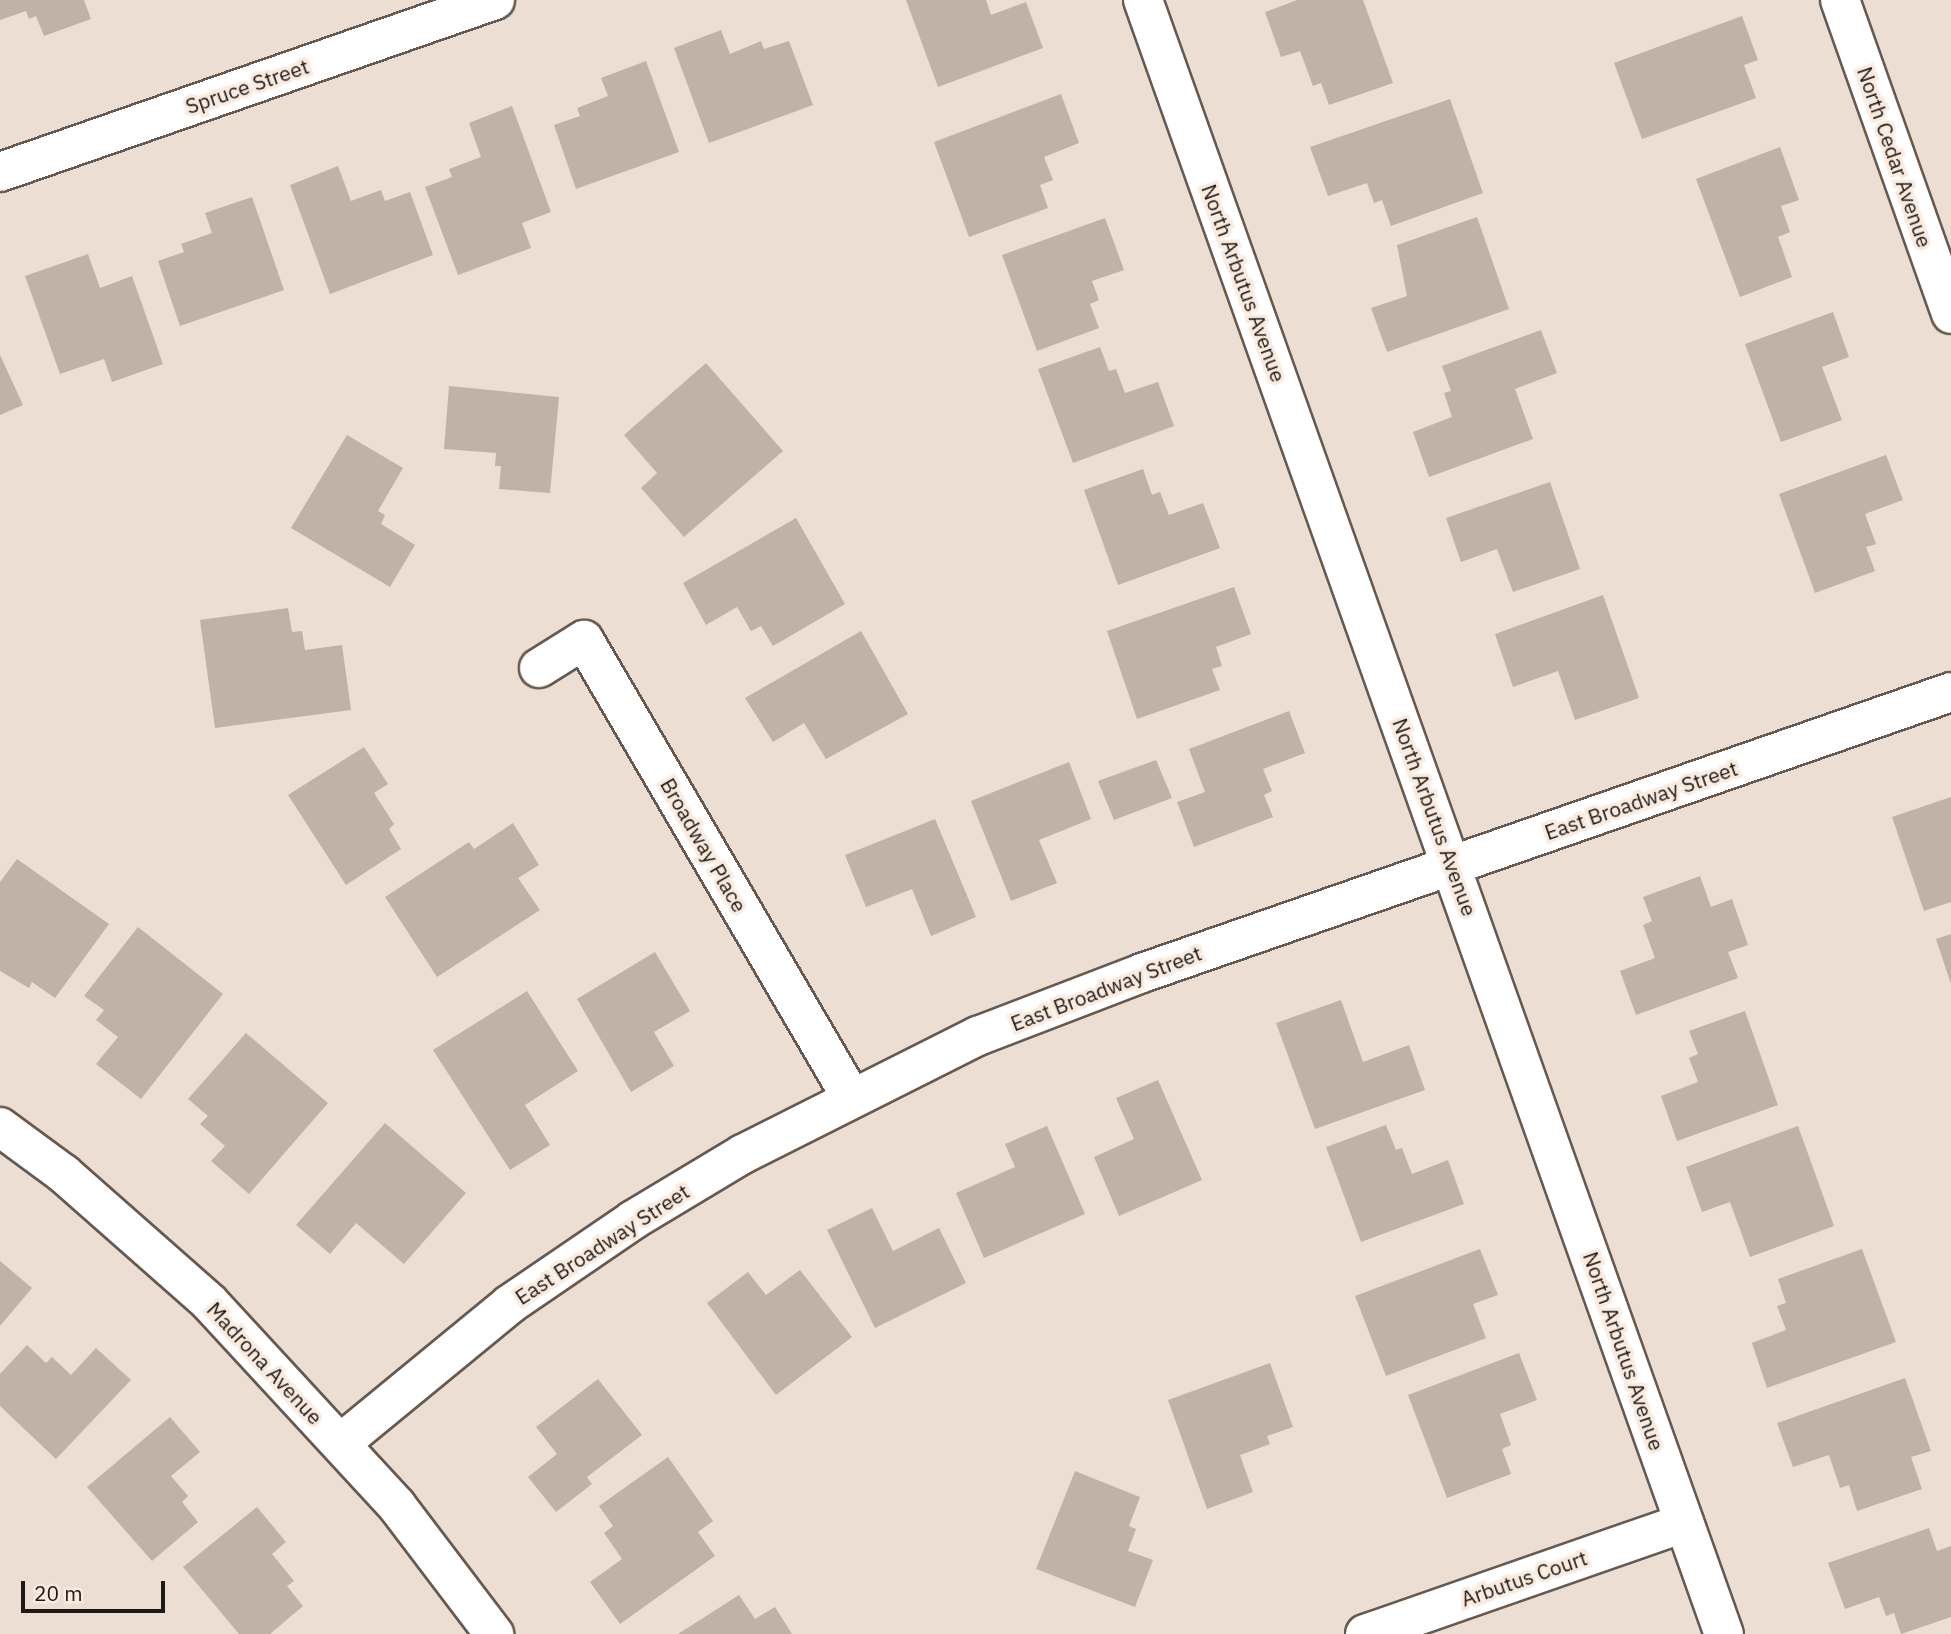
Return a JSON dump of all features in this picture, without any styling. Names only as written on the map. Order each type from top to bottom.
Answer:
[{"type":"street","name":"Spruce Street","points":[[0,172],[495,0]]},
{"type":"street","name":"North Arbutus Avenue","points":[[1143,0],[1724,1634]]},
{"type":"street","name":"North Cedar Avenue","points":[[1840,0],[1951,314]]},
{"type":"street","name":"Broadway Place","points":[[539,668],[584,640],[851,1097]]},
{"type":"street","name":"East Broadway Street","points":[[341,1443],[510,1304],[633,1220],[851,1097],[978,1036],[1142,973],[1951,692]]},
{"type":"street","name":"Madrona Avenue","points":[[0,1127],[64,1174],[209,1302],[397,1506],[494,1634]]},
{"type":"street","name":"Arbutus Court","points":[[1365,1634],[1684,1523]]},
{"type":"building","points":[[0,0],[84,0],[91,19],[44,36],[36,16],[29,19],[26,11],[0,20]]},
{"type":"building","points":[[906,0],[986,0],[991,15],[1026,2],[1043,48],[938,87]]},
{"type":"building","points":[[1297,0],[1363,0],[1393,83],[1329,105],[1321,83],[1313,86],[1300,51],[1281,57],[1265,12]]},
{"type":"building","points":[[1742,16],[1758,60],[1744,65],[1756,98],[1642,139],[1614,63]]},
{"type":"building","points":[[721,30],[730,54],[761,41],[764,49],[789,41],[813,105],[709,143],[674,48]]},
{"type":"building","points":[[646,61],[679,152],[576,189],[554,125],[580,116],[577,108],[608,96],[601,78]]},
{"type":"building","points":[[1061,94],[1079,143],[1044,157],[1053,180],[1040,185],[1048,208],[969,237],[934,142]]},
{"type":"building","points":[[1450,99],[1483,193],[1391,226],[1382,200],[1374,203],[1367,183],[1328,196],[1310,147]]},
{"type":"building","points":[[512,106],[551,212],[522,223],[531,248],[458,275],[425,187],[452,177],[449,169],[481,157],[469,123]]},
{"type":"building","points":[[1780,147],[1799,200],[1781,206],[1790,232],[1778,237],[1792,277],[1740,297],[1696,179]]},
{"type":"building","points":[[338,166],[351,201],[381,190],[385,201],[410,192],[433,255],[330,294],[290,185]]},
{"type":"building","points":[[252,197],[284,290],[180,326],[158,261],[184,252],[181,244],[212,233],[205,213]]},
{"type":"building","points":[[1477,217],[1509,309],[1387,352],[1371,308],[1407,296],[1397,245]]},
{"type":"building","points":[[1105,218],[1124,270],[1092,281],[1099,300],[1090,304],[1099,328],[1037,351],[1002,255]]},
{"type":"building","points":[[88,254],[100,288],[132,276],[163,364],[112,382],[104,359],[60,374],[25,276]]},
{"type":"building","points":[[1833,312],[1849,357],[1822,367],[1842,420],[1781,442],[1745,344]]},
{"type":"building","points":[[1541,330],[1557,373],[1515,389],[1533,439],[1429,477],[1413,432],[1452,417],[1444,393],[1451,391],[1442,366]]},
{"type":"building","points":[[1100,347],[1109,371],[1116,369],[1125,393],[1158,382],[1174,426],[1073,463],[1038,369]]},
{"type":"building","points":[[0,355],[23,405],[0,415]]},
{"type":"building","points":[[706,363],[783,451],[684,537],[641,488],[657,473],[624,435]]},
{"type":"building","points":[[449,386],[559,397],[550,493],[499,489],[501,466],[495,466],[496,453],[444,449]]},
{"type":"building","points":[[347,435],[403,468],[378,511],[385,515],[381,524],[415,545],[390,587],[291,528]]},
{"type":"building","points":[[1886,455],[1903,500],[1865,514],[1876,544],[1866,547],[1875,571],[1815,593],[1779,494]]},
{"type":"building","points":[[1143,469],[1152,495],[1160,492],[1169,515],[1203,503],[1220,548],[1118,585],[1084,490]]},
{"type":"building","points":[[1550,482],[1580,569],[1513,592],[1497,549],[1461,562],[1446,518]]},
{"type":"building","points":[[796,518],[845,604],[773,646],[761,626],[751,631],[737,607],[706,625],[683,583]]},
{"type":"building","points":[[1234,587],[1251,634],[1216,647],[1222,666],[1212,669],[1220,690],[1137,719],[1107,631]]},
{"type":"building","points":[[1603,595],[1639,698],[1575,720],[1558,671],[1513,687],[1495,634]]},
{"type":"building","points":[[288,608],[292,632],[302,631],[305,650],[342,645],[351,710],[215,728],[200,620]]},
{"type":"building","points":[[861,631],[908,714],[826,759],[804,723],[773,742],[745,698]]},
{"type":"building","points":[[1289,711],[1305,753],[1263,769],[1272,791],[1264,795],[1273,817],[1194,847],[1177,802],[1205,792],[1189,749]]},
{"type":"building","points":[[364,747],[388,784],[374,793],[394,824],[389,829],[401,849],[346,885],[288,795]]},
{"type":"building","points":[[1156,760],[1172,798],[1114,820],[1098,781]]},
{"type":"building","points":[[1069,762],[1091,819],[1039,840],[1057,883],[1011,901],[971,801]]},
{"type":"building","points":[[1951,797],[1951,902],[1924,911],[1892,817]]},
{"type":"building","points":[[935,819],[976,917],[931,936],[912,889],[866,907],[845,855]]},
{"type":"building","points":[[513,823],[539,865],[518,878],[540,910],[437,977],[385,897],[469,842],[474,849]]},
{"type":"building","points":[[17,859],[109,924],[55,998],[32,982],[29,988],[0,971],[0,882]]},
{"type":"building","points":[[1700,876],[1711,907],[1732,899],[1748,945],[1728,952],[1738,978],[1636,1015],[1620,971],[1655,958],[1643,925],[1652,921],[1643,897]]},
{"type":"building","points":[[138,927],[223,994],[141,1099],[96,1064],[118,1037],[96,1020],[104,1010],[84,996]]},
{"type":"building","points":[[1951,934],[1951,984],[1936,939]]},
{"type":"building","points":[[655,952],[690,1011],[654,1032],[674,1066],[631,1092],[577,999]]},
{"type":"building","points":[[527,991],[578,1071],[525,1105],[550,1145],[510,1170],[433,1050]]},
{"type":"building","points":[[1341,1000],[1363,1062],[1409,1045],[1425,1090],[1315,1129],[1276,1023]]},
{"type":"building","points":[[1745,1011],[1778,1105],[1677,1141],[1661,1096],[1698,1082],[1689,1058],[1698,1054],[1689,1031]]},
{"type":"building","points":[[246,1033],[328,1103],[249,1194],[211,1161],[225,1146],[200,1124],[208,1116],[188,1099]]},
{"type":"building","points":[[1158,1080],[1202,1180],[1119,1216],[1094,1157],[1134,1139],[1116,1098]]},
{"type":"building","points":[[385,1123],[466,1193],[404,1264],[356,1223],[330,1254],[296,1225]]},
{"type":"building","points":[[1386,1125],[1396,1150],[1402,1148],[1412,1174],[1448,1160],[1464,1204],[1361,1242],[1326,1147]]},
{"type":"building","points":[[1047,1126],[1085,1214],[984,1258],[956,1193],[1015,1167],[1005,1144]]},
{"type":"building","points":[[1798,1126],[1834,1226],[1750,1257],[1730,1202],[1702,1212],[1686,1167]]},
{"type":"building","points":[[872,1208],[893,1251],[939,1228],[966,1283],[875,1328],[827,1230]]},
{"type":"building","points":[[1480,1249],[1498,1295],[1473,1304],[1486,1338],[1386,1376],[1355,1296]]},
{"type":"building","points":[[1862,1249],[1896,1342],[1767,1388],[1752,1343],[1786,1330],[1777,1306],[1786,1303],[1778,1279]]},
{"type":"building","points":[[0,1261],[32,1288],[0,1326]]},
{"type":"building","points":[[800,1270],[852,1337],[776,1395],[707,1303],[748,1272],[766,1295]]},
{"type":"building","points":[[27,1345],[46,1363],[52,1357],[71,1375],[96,1348],[131,1380],[56,1459],[0,1406],[0,1374]]},
{"type":"building","points":[[1519,1353],[1537,1400],[1500,1414],[1511,1445],[1502,1449],[1511,1474],[1447,1498],[1408,1395]]},
{"type":"building","points":[[1270,1363],[1293,1427],[1267,1436],[1270,1444],[1240,1455],[1253,1492],[1207,1509],[1168,1400]]},
{"type":"building","points":[[1905,1378],[1931,1451],[1911,1457],[1922,1489],[1857,1511],[1849,1485],[1840,1488],[1829,1455],[1793,1467],[1777,1423]]},
{"type":"building","points":[[598,1379],[642,1435],[587,1477],[592,1484],[556,1512],[528,1477],[557,1454],[536,1427]]},
{"type":"building","points":[[170,1417],[200,1452],[171,1476],[188,1496],[182,1502],[198,1522],[152,1561],[87,1487]]},
{"type":"building","points":[[668,1457],[713,1521],[698,1532],[715,1556],[620,1624],[590,1582],[622,1559],[604,1533],[613,1526],[599,1506]]},
{"type":"building","points":[[1075,1471],[1140,1497],[1129,1526],[1136,1529],[1128,1551],[1153,1560],[1135,1607],[1036,1569]]},
{"type":"building","points":[[257,1507],[286,1542],[272,1554],[294,1581],[287,1586],[303,1606],[270,1634],[239,1634],[183,1567]]},
{"type":"building","points":[[1929,1528],[1937,1551],[1951,1546],[1951,1617],[1901,1634],[1894,1613],[1886,1616],[1879,1597],[1845,1609],[1828,1563]]},
{"type":"building","points":[[739,1595],[755,1619],[775,1607],[792,1634],[678,1634]]}]
